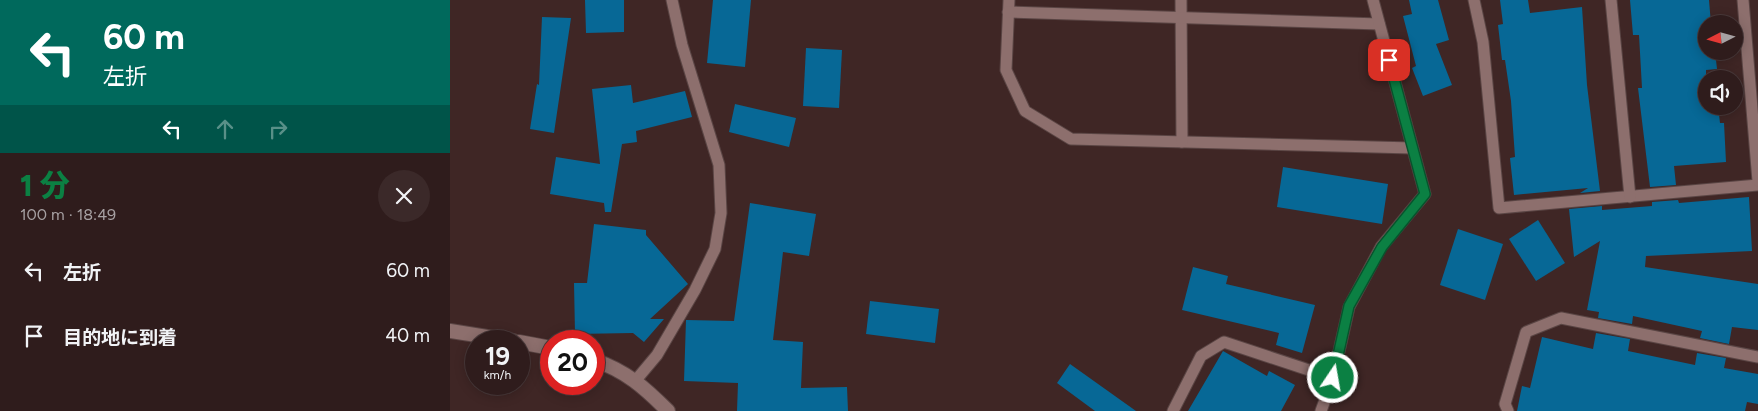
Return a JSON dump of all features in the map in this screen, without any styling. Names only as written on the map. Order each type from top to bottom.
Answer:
[{"type":"street","points":[[450,331],[465,333]]},
{"type":"street","points":[[605,364],[636,380],[668,411]]},
{"type":"lane","points":[[636,380],[657,356],[695,290],[715,249],[721,214],[719,165],[682,45],[672,0]]},
{"type":"lane","points":[[1181,0],[1182,142]]},
{"type":"lane","points":[[1321,411],[1333,378],[1349,306],[1382,247],[1425,194],[1373,0]]},
{"type":"lane","points":[[1474,0],[1483,42],[1499,208],[1758,185]]},
{"type":"lane","points":[[1611,0],[1630,197]]},
{"type":"lane","points":[[1742,0],[1758,181]]},
{"type":"lane","points":[[1379,24],[1181,17],[1009,6],[1006,70],[1025,111],[1071,139],[1412,148]]},
{"type":"lane","points":[[1508,411],[1505,404],[1526,332],[1561,318],[1758,357]]},
{"type":"lane","points":[[1172,411],[1201,356],[1224,342],[1333,378]]},
{"type":"building","points":[[585,0],[624,0],[624,32],[586,33]]},
{"type":"building","points":[[713,0],[751,0],[745,67],[707,63]]},
{"type":"building","points":[[1409,0],[1438,0],[1449,40],[1436,44],[1452,85],[1423,96],[1412,68],[1416,66],[1403,16],[1412,14]]},
{"type":"building","points":[[1500,0],[1528,0],[1530,13],[1582,7],[1587,85],[1600,191],[1580,193],[1588,188],[1514,195],[1510,158],[1515,157],[1511,101],[1505,60],[1502,60],[1498,25],[1503,24]]},
{"type":"building","points":[[1630,0],[1709,0],[1710,15],[1698,15],[1698,60],[1716,60],[1717,69],[1698,70],[1698,115],[1719,115],[1720,123],[1724,123],[1726,162],[1674,166],[1676,185],[1650,187],[1638,88],[1642,88],[1639,35],[1633,35]]},
{"type":"building","points":[[542,17],[571,18],[554,133],[530,129],[537,84],[539,85]]},
{"type":"building","points":[[806,48],[842,50],[839,108],[803,106]]},
{"type":"building","points":[[631,85],[633,103],[685,91],[692,117],[636,131],[637,142],[622,144],[611,212],[605,212],[604,203],[550,194],[556,157],[600,164],[592,89]]},
{"type":"building","points":[[735,104],[796,118],[789,147],[729,132]]},
{"type":"building","points":[[1283,167],[1388,184],[1382,224],[1277,207]]},
{"type":"building","points":[[1749,197],[1752,251],[1646,256],[1645,267],[1758,284],[1758,330],[1732,327],[1729,344],[1700,338],[1702,331],[1633,316],[1632,324],[1598,318],[1599,312],[1587,310],[1600,241],[1574,257],[1569,209],[1602,206],[1602,210],[1652,206],[1652,202],[1678,200],[1679,203]]},
{"type":"building","points":[[750,203],[816,214],[809,256],[783,252],[773,340],[803,342],[801,388],[847,387],[848,411],[737,411],[738,383],[684,381],[686,320],[734,321]]},
{"type":"building","points":[[1538,220],[1565,263],[1536,281],[1509,239]]},
{"type":"building","points":[[594,224],[646,230],[646,235],[688,284],[650,319],[664,319],[644,342],[633,333],[605,333],[605,330],[575,330],[574,283],[587,283]]},
{"type":"building","points":[[1458,229],[1503,244],[1485,300],[1440,285]]},
{"type":"building","points":[[1193,267],[1228,276],[1226,284],[1315,305],[1302,353],[1276,345],[1279,333],[1182,310]]},
{"type":"building","points":[[870,301],[939,309],[935,343],[866,334]]},
{"type":"building","points":[[1596,333],[1630,339],[1628,351],[1695,365],[1697,353],[1726,358],[1724,368],[1758,374],[1758,404],[1747,402],[1745,411],[1517,411],[1522,386],[1530,388],[1542,337],[1593,349]]},
{"type":"building","points":[[1223,351],[1267,376],[1269,371],[1295,385],[1281,411],[1188,411]]},
{"type":"building","points":[[1070,364],[1136,411],[1095,411],[1057,383]]},
{"type":"route","points":[[1333,378],[1349,306],[1382,247],[1425,194],[1389,60]]}]
